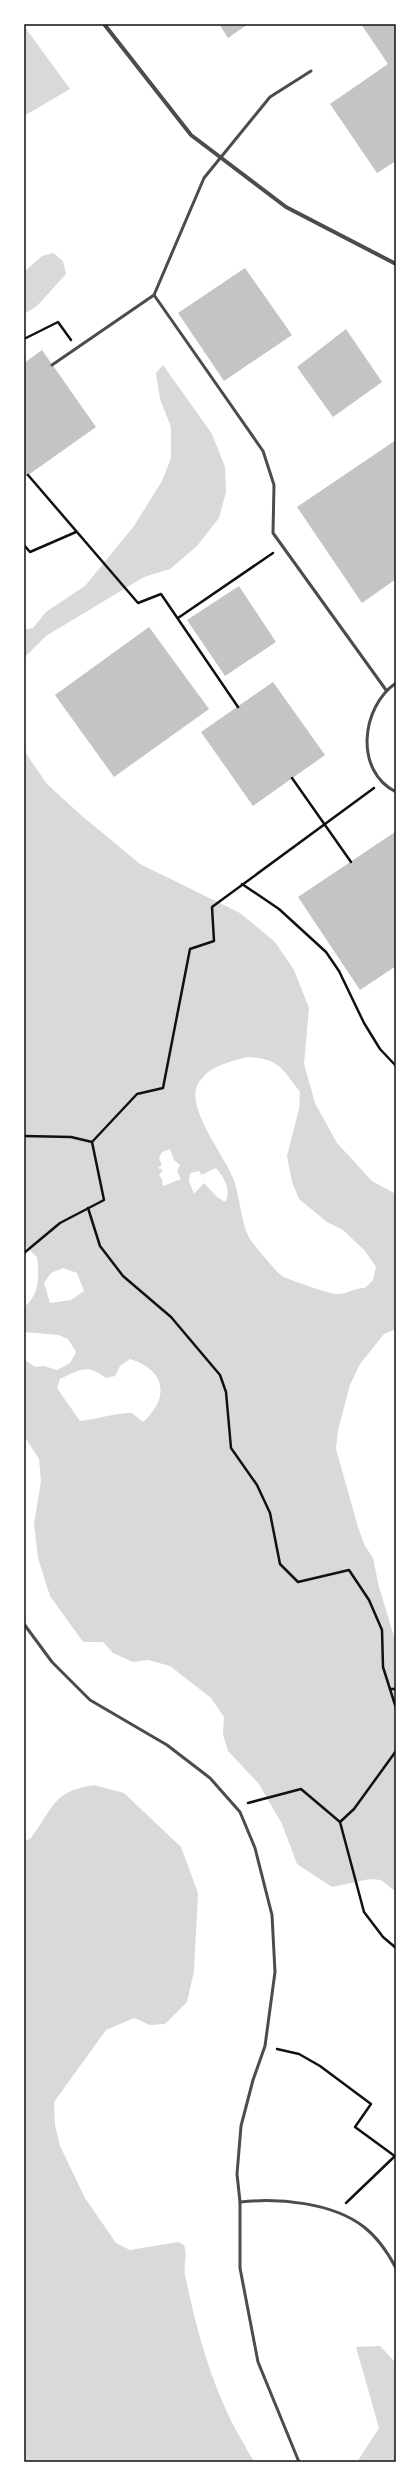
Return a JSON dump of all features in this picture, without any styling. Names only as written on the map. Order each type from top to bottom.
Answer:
[{"type":"street","points":[[104,24],[191,135],[286,207],[396,264]]},
{"type":"lane","points":[[52,365],[154,295],[204,178],[270,97],[311,72]]},
{"type":"lane","points":[[154,295],[263,451],[274,485],[273,533],[386,690]]},
{"type":"lane","points":[[396,683],[386,690],[371,714],[366,734],[369,755],[377,774],[396,792]]},
{"type":"lane","points":[[24,1624],[52,1662],[90,1700],[167,1745],[210,1778],[240,1812],[255,1848],[272,1915],[275,1972],[265,2046],[253,2080],[241,2126],[237,2174],[240,2202],[240,2268],[258,2362],[299,2462]]},
{"type":"lane","points":[[240,2202],[258,2200],[311,2206],[337,2212],[364,2227],[386,2252],[396,2268]]},
{"type":"path","points":[[24,339],[58,322],[77,348]]},
{"type":"path","points":[[28,475],[138,603],[161,594],[238,707]]},
{"type":"path","points":[[24,545],[30,552],[76,532]]},
{"type":"path","points":[[178,618],[282,546]]},
{"type":"path","points":[[292,778],[351,862]]},
{"type":"path","points":[[92,1142],[137,1094],[163,1088],[190,949],[214,941],[212,906],[384,781]]},
{"type":"path","points":[[242,884],[279,909],[326,952],[339,971],[364,1023],[380,1049],[396,1066]]},
{"type":"path","points":[[24,1136],[71,1137],[92,1142]]},
{"type":"path","points":[[24,1253],[60,1223],[104,1200],[92,1142]]},
{"type":"path","points":[[88,1208],[100,1246],[123,1276],[171,1317],[220,1375],[226,1392],[231,1448],[257,1486],[270,1513],[280,1564],[298,1582],[349,1570],[370,1600],[382,1630],[382,1668],[396,1708]]},
{"type":"path","points":[[390,1689],[396,1689]]},
{"type":"path","points":[[340,1822],[354,1809],[396,1751]]},
{"type":"path","points":[[235,1806],[301,1789],[340,1822],[364,1912],[383,1937],[396,1948]]},
{"type":"path","points":[[265,2046],[299,2054],[320,2066],[371,2104],[355,2127],[395,2156],[337,2212]]},
{"type":"shaded area","points":[[24,26],[70,89],[24,116]]},
{"type":"shaded area","points":[[53,253],[63,261],[66,274],[37,306],[24,314],[24,272],[42,256]]},
{"type":"shaded area","points":[[163,365],[212,434],[225,467],[226,492],[219,518],[197,546],[170,569],[144,577],[46,636],[24,658],[24,630],[33,628],[46,612],[85,586],[134,526],[162,481],[171,458],[171,427],[160,399],[156,373]]},
{"type":"shaded area","points":[[24,747],[27,755],[47,784],[82,816],[140,864],[240,913],[275,942],[294,970],[309,1008],[304,1064],[315,1103],[337,1143],[372,1181],[396,1194],[396,1329],[384,1334],[360,1364],[350,1385],[338,1430],[336,1449],[358,1527],[365,1546],[373,1558],[379,1587],[396,1643],[396,1892],[381,1880],[370,1879],[332,1887],[297,1864],[282,1824],[259,1784],[228,1751],[223,1734],[224,1717],[211,1698],[170,1666],[148,1660],[133,1662],[113,1653],[103,1642],[83,1642],[50,1596],[38,1558],[34,1524],[41,1481],[39,1459],[24,1436],[24,1359],[35,1367],[44,1366],[57,1370],[70,1363],[76,1352],[68,1339],[58,1335],[24,1332],[24,1307],[36,1291],[38,1271],[37,1257],[24,1245]],"holes":[[[247,1057],[273,1062],[283,1071],[300,1092],[299,1109],[287,1156],[292,1182],[299,1199],[327,1222],[343,1230],[365,1251],[376,1267],[373,1280],[365,1288],[336,1294],[286,1278],[276,1270],[250,1239],[245,1226],[233,1178],[201,1118],[195,1094],[198,1084],[202,1078],[213,1069],[226,1063]],[[170,1149],[174,1160],[180,1165],[177,1171],[181,1179],[163,1186],[162,1179],[159,1175],[163,1170],[158,1168],[162,1165],[159,1158],[162,1152]],[[216,1168],[226,1184],[228,1193],[225,1202],[217,1197],[204,1183],[194,1194],[189,1181],[190,1173],[200,1171],[201,1175]],[[63,1268],[77,1273],[84,1291],[71,1300],[50,1303],[44,1283],[51,1273]],[[130,1359],[142,1364],[151,1370],[157,1377],[160,1386],[160,1394],[157,1404],[152,1413],[143,1422],[132,1413],[80,1421],[57,1388],[60,1379],[78,1371],[88,1369],[99,1373],[106,1378],[115,1376],[120,1366]]]},
{"type":"shaded area","points":[[94,1785],[124,1793],[181,1847],[198,1893],[194,1971],[187,2002],[165,2024],[150,2025],[134,2018],[106,2030],[54,2102],[55,2125],[60,2146],[85,2198],[116,2243],[130,2250],[178,2242],[184,2245],[186,2253],[185,2275],[200,2338],[214,2380],[231,2420],[249,2454],[256,2462],[24,2462],[24,1841],[31,1838],[50,1809],[62,1796],[70,1791]]},
{"type":"shaded area","points":[[380,2346],[396,2363],[396,2462],[357,2462],[379,2428],[356,2347]]},
{"type":"building","points":[[219,24],[248,24],[228,38]]},
{"type":"building","points":[[361,24],[396,24],[396,161],[377,173],[330,104],[388,64]]},
{"type":"building","points":[[245,268],[292,335],[224,381],[178,313]]},
{"type":"building","points":[[346,329],[382,382],[333,417],[297,367]]},
{"type":"building","points":[[42,350],[96,427],[24,478],[24,363]]},
{"type":"building","points":[[396,440],[396,579],[362,603],[297,507]]},
{"type":"building","points":[[239,586],[276,642],[225,676],[187,620]]},
{"type":"building","points":[[149,627],[209,709],[114,777],[55,695]]},
{"type":"building","points":[[273,682],[325,755],[253,806],[201,732]]},
{"type":"building","points":[[395,832],[396,966],[360,990],[298,897]]}]
